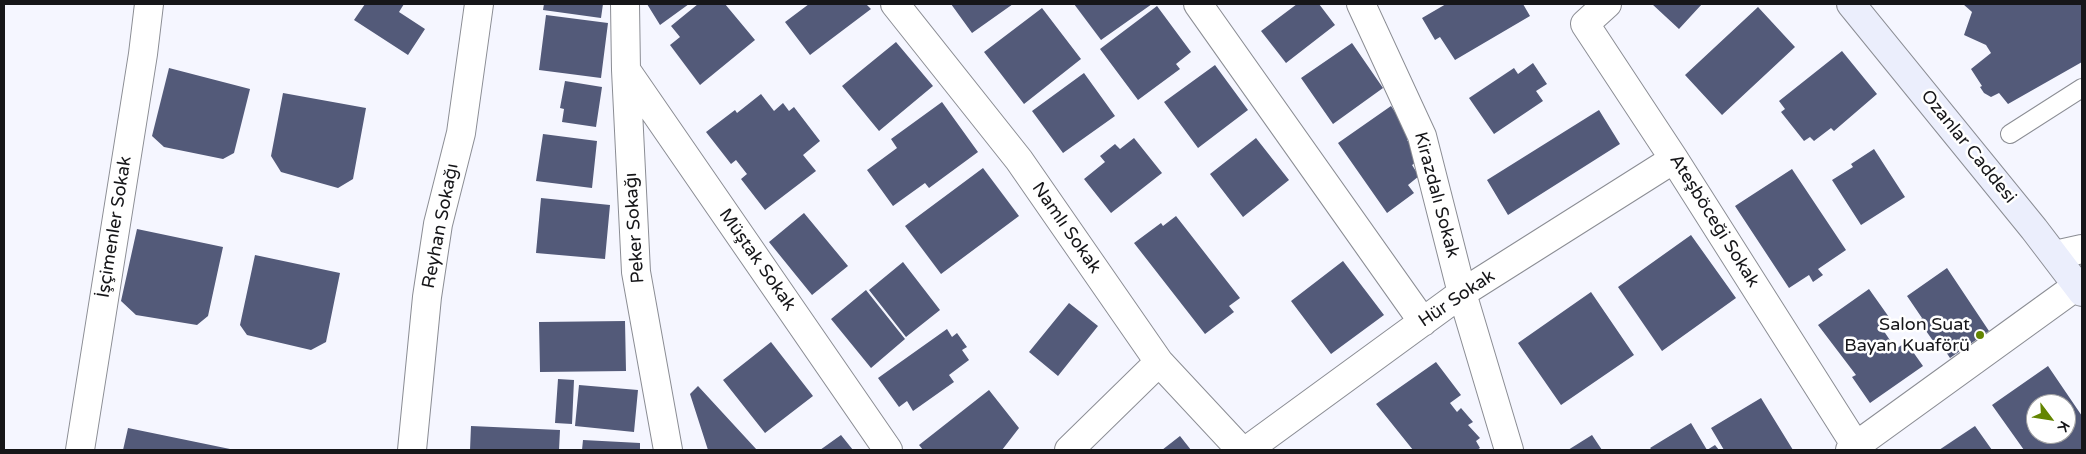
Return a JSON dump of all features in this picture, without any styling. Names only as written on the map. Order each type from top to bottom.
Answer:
[{"type":"street","name":"İşçimenler Sokak","points":[[80,450],[143,54],[149,4]]},
{"type":"street","name":"Reyhan Sokağı","points":[[412,450],[427,297],[438,224],[460,133],[479,4]]},
{"type":"street","name":"Peker Sokağı","points":[[625,4],[626,70],[636,272],[668,450]]},
{"type":"street","name":"Namlı Sokak","points":[[895,4],[1019,160],[1159,362],[1241,450]]},
{"type":"street","points":[[1198,4],[1422,322]]},
{"type":"street","name":"Kirazdalı Sokak","points":[[1361,4],[1422,136],[1462,293],[1509,450]]},
{"type":"street","name":"Ateşböceği Sokak","points":[[1607,4],[1585,24],[1674,159],[1853,448]]},
{"type":"street","name":"Ozanlar Caddesi","points":[[1851,4],[2080,288]]},
{"type":"street","name":"Müştak Sokak","points":[[626,70],[888,450]]},
{"type":"street","name":"Hür Sokak","points":[[1247,450],[1462,293],[1674,159]]},
{"type":"street","points":[[2055,255],[2082,249]]},
{"type":"street","points":[[1853,448],[2080,288]]},
{"type":"street","points":[[1069,450],[1159,362]]},
{"type":"lane","points":[[2010,134],[2082,88]]},
{"type":"building","points":[[365,4],[404,4],[399,12],[425,29],[408,55],[354,20]]},
{"type":"building","points":[[544,4],[603,4],[601,18],[543,10]]},
{"type":"building","points":[[647,4],[689,4],[660,25]]},
{"type":"building","points":[[698,4],[725,4],[755,40],[700,85],[670,45],[680,37],[671,26]]},
{"type":"building","points":[[809,4],[866,4],[871,9],[810,55],[785,22]]},
{"type":"building","points":[[951,4],[1013,4],[972,33]]},
{"type":"building","points":[[1074,4],[1152,4],[1101,40]]},
{"type":"building","points":[[1297,4],[1319,4],[1335,25],[1286,63],[1261,31]]},
{"type":"building","points":[[1446,4],[1523,4],[1530,16],[1455,60],[1440,37],[1435,40],[1422,18]]},
{"type":"building","points":[[1652,4],[1702,4],[1679,29]]},
{"type":"building","points":[[1963,4],[2082,4],[2082,62],[2008,104],[1999,93],[1991,97],[1984,93],[1980,87],[1982,86],[1971,69],[1991,53],[1986,45],[1964,35],[1972,12]]},
{"type":"building","points":[[1157,6],[1191,52],[1176,64],[1180,69],[1138,100],[1100,49]]},
{"type":"building","points":[[1758,7],[1795,47],[1722,115],[1685,75]]},
{"type":"building","points":[[1042,8],[1081,59],[1024,104],[984,52]]},
{"type":"building","points":[[546,15],[608,23],[601,78],[539,70]]},
{"type":"building","points":[[896,42],[933,86],[879,131],[842,86]]},
{"type":"building","points":[[1352,43],[1383,88],[1333,124],[1301,78]]},
{"type":"building","points":[[1842,51],[1877,94],[1834,131],[1831,128],[1814,141],[1810,137],[1804,141],[1781,112],[1785,109],[1779,101]]},
{"type":"building","points":[[1533,63],[1547,84],[1536,91],[1543,101],[1494,134],[1469,98],[1514,68],[1518,74]]},
{"type":"building","points":[[1215,65],[1248,110],[1198,148],[1164,102]]},
{"type":"building","points":[[169,68],[250,89],[234,153],[223,159],[164,147],[152,136]]},
{"type":"building","points":[[1084,73],[1115,116],[1063,153],[1032,111]]},
{"type":"building","points":[[565,81],[602,87],[596,127],[562,122],[564,109],[560,108]]},
{"type":"building","points":[[283,93],[366,108],[353,179],[338,188],[281,172],[271,156]]},
{"type":"building","points":[[761,94],[774,111],[783,103],[789,111],[794,107],[820,141],[803,155],[816,171],[765,210],[741,179],[747,174],[736,160],[731,164],[706,132],[735,110],[737,113]]},
{"type":"building","points":[[942,102],[978,152],[929,188],[925,183],[893,206],[867,170],[897,148],[891,139]]},
{"type":"building","points":[[1391,106],[1412,137],[1407,140],[1421,159],[1412,165],[1419,176],[1408,185],[1414,193],[1387,213],[1338,143]]},
{"type":"building","points":[[1599,110],[1620,144],[1508,215],[1487,180]]},
{"type":"building","points":[[543,134],[597,141],[592,188],[536,181]]},
{"type":"building","points":[[1134,138],[1162,173],[1111,213],[1084,179],[1105,162],[1100,156],[1115,144],[1120,149]]},
{"type":"building","points":[[1256,138],[1289,180],[1243,217],[1210,174]]},
{"type":"building","points":[[1874,149],[1905,197],[1861,225],[1832,180],[1853,167],[1851,164]]},
{"type":"building","points":[[983,168],[1019,216],[941,274],[905,226]]},
{"type":"building","points":[[1792,169],[1846,250],[1818,269],[1823,275],[1813,282],[1809,275],[1789,288],[1735,206]]},
{"type":"building","points":[[541,198],[610,205],[605,259],[536,253]]},
{"type":"building","points":[[804,213],[848,266],[812,295],[769,242]]},
{"type":"building","points":[[1176,216],[1240,298],[1229,306],[1234,312],[1205,334],[1134,243],[1161,223],[1163,226]]},
{"type":"building","points":[[137,229],[223,247],[208,316],[197,325],[136,315],[121,301]]},
{"type":"building","points":[[1691,235],[1736,298],[1662,351],[1618,287]]},
{"type":"building","points":[[255,255],[340,273],[326,342],[311,350],[247,335],[240,325]]},
{"type":"building","points":[[1343,261],[1384,315],[1331,354],[1291,301]]},
{"type":"building","points":[[903,262],[940,310],[906,337],[869,290]]},
{"type":"building","points":[[1947,268],[1989,331],[1950,358],[1940,343],[1936,345],[1919,321],[1922,318],[1907,296]]},
{"type":"building","points":[[1869,289],[1891,320],[1881,327],[1896,349],[1906,342],[1923,366],[1870,403],[1852,377],[1856,375],[1818,325]]},
{"type":"building","points":[[866,290],[905,339],[871,368],[831,319]]},
{"type":"building","points":[[1591,292],[1634,355],[1561,405],[1518,343]]},
{"type":"building","points":[[1069,303],[1098,326],[1058,376],[1029,352]]},
{"type":"building","points":[[625,321],[626,371],[540,372],[539,322]]},
{"type":"building","points":[[947,329],[952,337],[957,333],[967,347],[962,350],[969,360],[949,375],[954,382],[913,411],[907,401],[899,407],[878,378]]},
{"type":"building","points":[[771,342],[813,396],[765,433],[723,380]]},
{"type":"building","points":[[1436,362],[1461,395],[1450,403],[1457,412],[1461,408],[1473,422],[1468,425],[1480,438],[1476,441],[1480,448],[1477,450],[1413,450],[1376,404]]},
{"type":"building","points":[[2048,366],[2067,394],[2026,394],[2026,444],[2076,444],[2076,407],[2082,416],[2082,449],[2024,450],[1992,405]]},
{"type":"building","points":[[558,379],[574,380],[572,424],[555,423]]},
{"type":"building","points":[[579,385],[638,390],[634,432],[575,426]]},
{"type":"building","points":[[698,386],[757,450],[708,450],[690,394]]},
{"type":"building","points":[[989,390],[1019,428],[1002,450],[923,450],[919,445]]},
{"type":"building","points":[[1761,398],[1793,450],[1724,450],[1711,428]]},
{"type":"building","points":[[1691,423],[1707,450],[1652,450],[1650,448]]},
{"type":"building","points":[[471,426],[560,430],[559,450],[470,450]]},
{"type":"building","points":[[1975,426],[1992,450],[1939,450]]},
{"type":"building","points":[[128,428],[230,449],[230,450],[123,450]]},
{"type":"building","points":[[841,435],[853,450],[820,450]]},
{"type":"building","points":[[1592,435],[1602,450],[1568,450]]},
{"type":"building","points":[[1180,436],[1191,450],[1162,450]]},
{"type":"building","points":[[583,440],[640,443],[640,450],[582,450]]},
{"type":"building","points":[[1715,445],[1719,450],[1707,450]]},
{"type":"place","name":"Salon Suat Bayan Kuaförü","points":[[1980,335]]}]
